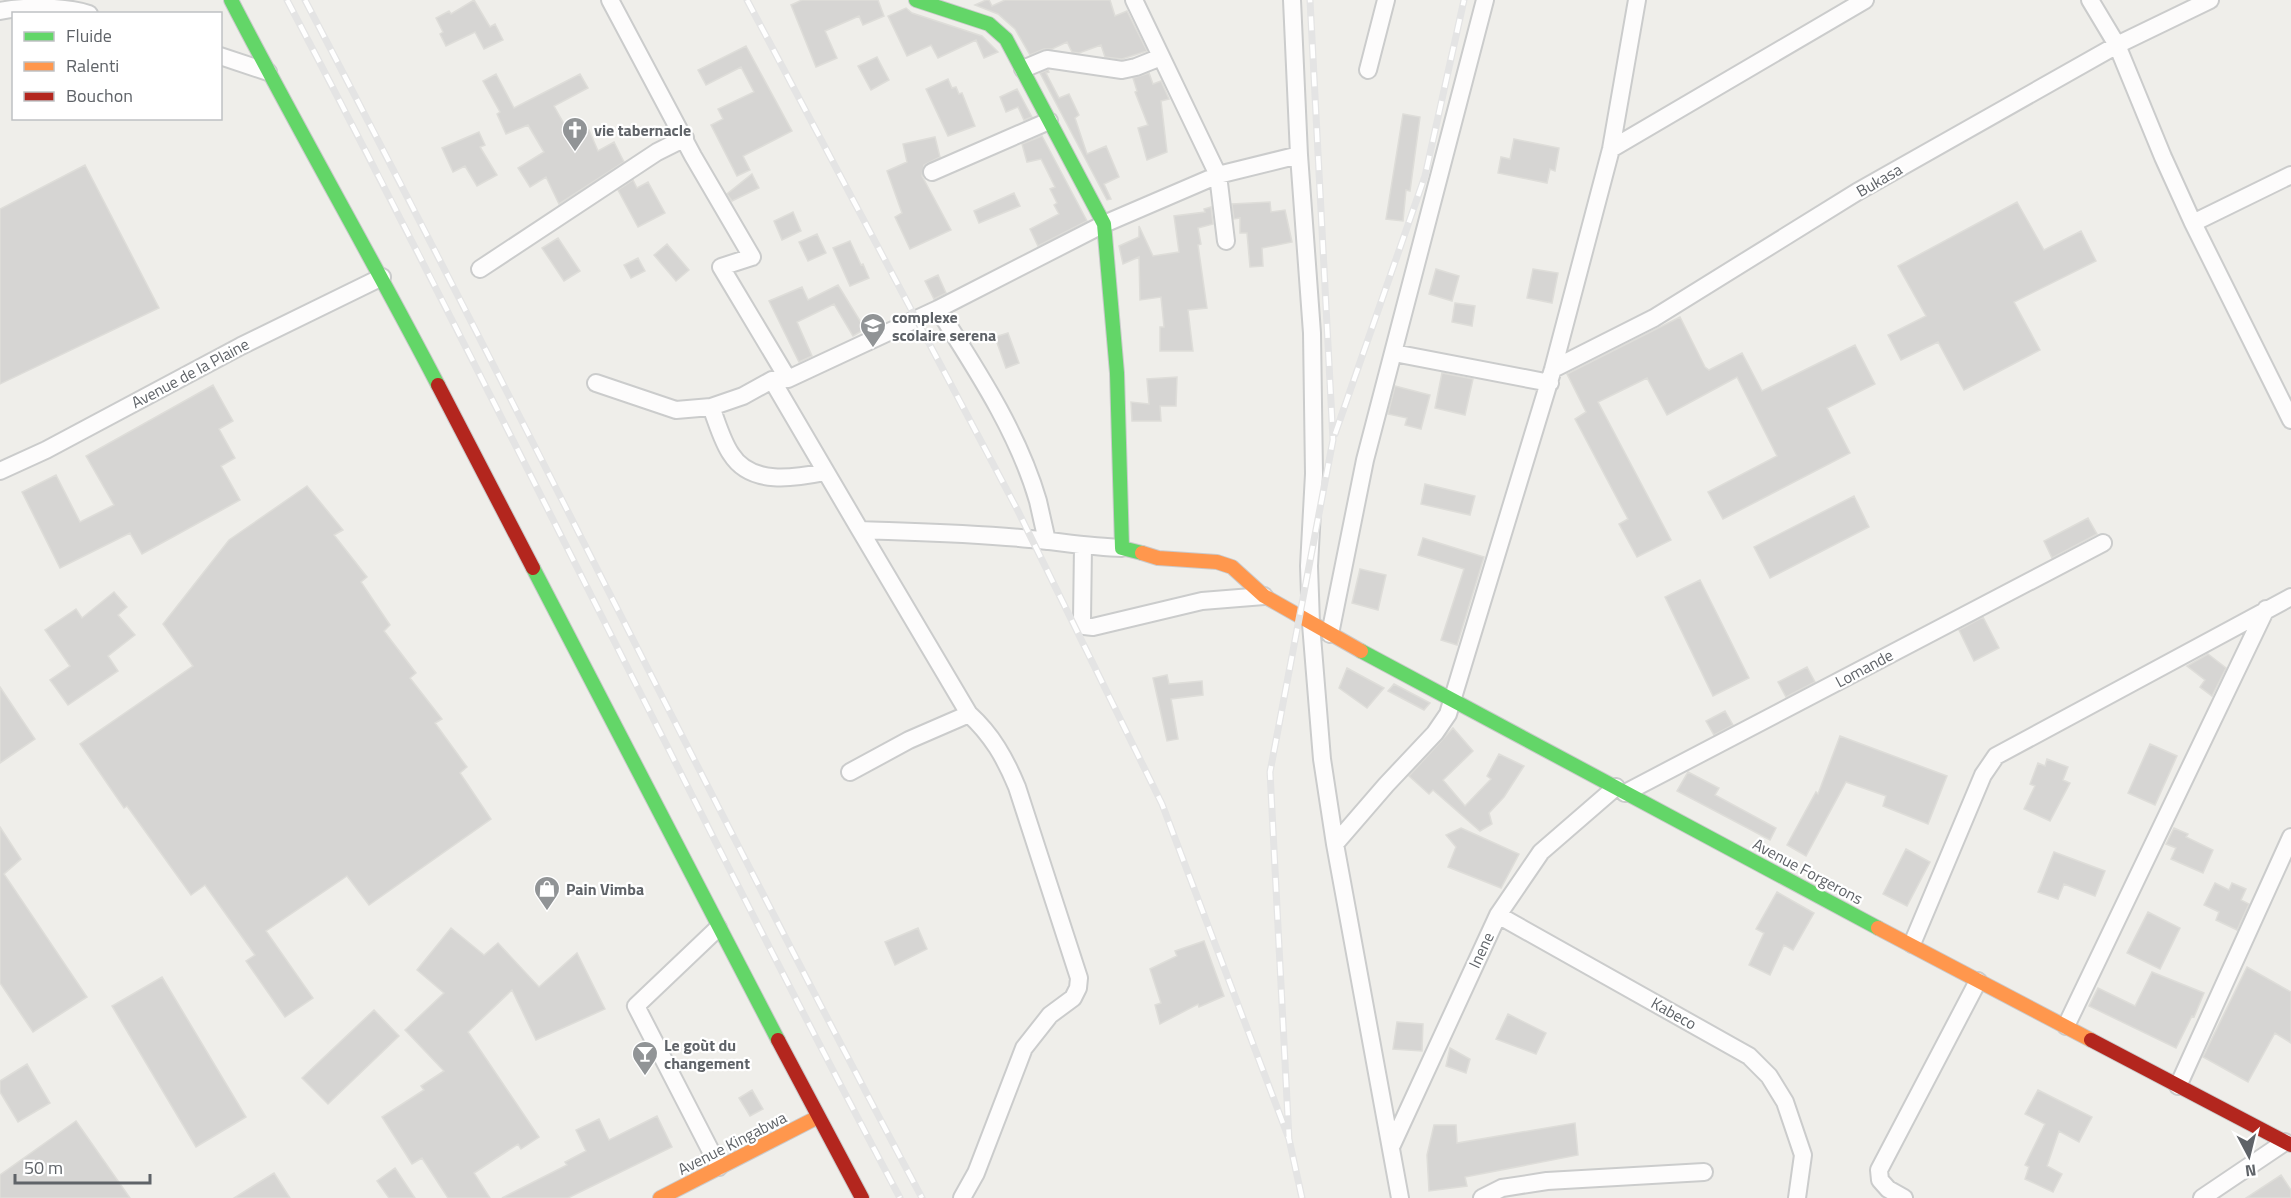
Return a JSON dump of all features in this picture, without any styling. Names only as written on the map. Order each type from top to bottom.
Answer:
[{"type":"street","points":[[231,0],[268,72],[382,277],[596,686],[718,928],[862,1198]]},
{"type":"street","points":[[610,0],[752,257],[721,267],[780,379],[825,472],[969,714],[982,726],[1007,763],[1017,787],[1078,978],[1078,988],[1073,998],[1050,1016],[1024,1048],[976,1173],[962,1198]]},
{"type":"street","points":[[860,530],[953,533],[1122,548],[1117,373],[1104,224],[1006,39],[989,24],[916,0]]},
{"type":"street","points":[[1134,0],[1218,175],[1227,241]]},
{"type":"street","points":[[1292,0],[1299,155],[1312,333],[1314,474],[1309,566],[1311,624],[1322,759],[1335,844],[1392,1144],[1400,1198]]},
{"type":"street","points":[[1368,70],[1386,0]]},
{"type":"street","points":[[1330,634],[1365,460],[1485,0]]},
{"type":"street","points":[[1335,844],[1435,733],[1448,714],[1551,376],[1611,149],[1637,0]]},
{"type":"street","points":[[1611,149],[1865,0]]},
{"type":"street","points":[[2090,0],[2117,45],[2163,158],[2193,223],[2285,390],[2291,420]]},
{"type":"street","name":"Bukasa","points":[[1551,376],[1654,318],[1857,192],[2117,45],[2210,0]]},
{"type":"street","points":[[0,11],[16,8],[84,12]]},
{"type":"street","points":[[1023,69],[1047,59],[1122,70],[1161,57]]},
{"type":"street","points":[[229,59],[268,72]]},
{"type":"street","points":[[932,172],[1049,121]]},
{"type":"street","points":[[480,269],[657,152],[685,138]]},
{"type":"street","points":[[596,383],[676,410],[711,407],[743,396],[938,309],[1104,224],[1218,175],[1299,155]]},
{"type":"street","points":[[2193,223],[2291,175]]},
{"type":"street","name":"Avenue de la Plaine","points":[[0,471],[46,450],[241,346],[382,277]]},
{"type":"street","points":[[938,309],[1007,424],[1037,500],[1047,541]]},
{"type":"street","points":[[1394,353],[1551,376]]},
{"type":"street","points":[[711,407],[731,455],[745,468],[766,476],[791,479],[825,472]]},
{"type":"street","name":"Lomande","points":[[1621,790],[2103,543]]},
{"type":"street","points":[[1083,546],[1082,620],[1084,626],[1093,627],[1202,602],[1264,596]]},
{"type":"street","name":"Avenue Forgerons","points":[[1122,548],[1158,558],[1217,562],[1232,567],[1264,596],[1311,624],[1978,981],[2288,1143]]},
{"type":"street","points":[[1912,944],[1983,775],[1996,756],[2291,597]]},
{"type":"street","points":[[2066,1026],[2266,609]]},
{"type":"street","points":[[850,772],[909,740],[969,714]]},
{"type":"street","name":"Inene","points":[[1392,1144],[1498,915],[1541,852],[1621,790]]},
{"type":"street","points":[[2178,1086],[2291,837]]},
{"type":"street","name":"Kabeco","points":[[1498,915],[1749,1056],[1769,1076],[1785,1102],[1803,1155],[1797,1198]]},
{"type":"street","points":[[718,928],[636,1006],[719,1167]]},
{"type":"street","points":[[1904,1198],[1888,1189],[1880,1180],[1879,1170],[1978,981]]},
{"type":"street","name":"Avenue Kingabwa","points":[[660,1198],[818,1117]]},
{"type":"street","points":[[2202,1198],[2288,1143]]},
{"type":"street","points":[[1482,1198],[1502,1188],[1547,1181],[1704,1172]]},
{"type":"building","points":[[474,0],[490,27],[495,24],[503,40],[484,49],[475,32],[446,46],[440,34],[443,32],[436,18],[449,11],[451,14]]},
{"type":"building","points":[[802,0],[878,0],[884,16],[863,25],[859,16],[825,31],[837,58],[816,67],[791,5]]},
{"type":"building","points":[[989,0],[992,6],[1005,0],[1110,0],[1115,16],[1127,11],[1147,51],[1122,59],[1105,57],[1101,45],[1079,53],[1072,52],[1067,42],[1030,55],[1015,29],[998,14],[975,5]]},
{"type":"building","points":[[906,8],[912,13],[982,36],[998,52],[984,58],[976,40],[938,58],[931,45],[907,56],[888,16]]},
{"type":"building","points":[[746,46],[792,131],[743,156],[750,170],[737,176],[711,125],[723,119],[718,109],[754,92],[741,67],[706,85],[698,70]]},
{"type":"building","points":[[877,57],[889,80],[871,90],[858,66]]},
{"type":"building","points":[[1048,70],[1049,72],[1046,73],[1059,98],[1069,94],[1079,115],[1075,118],[1087,154],[1106,146],[1119,177],[1104,184],[1111,199],[1107,200],[1040,73]]},
{"type":"building","points":[[1149,73],[1153,84],[1161,81],[1169,99],[1161,101],[1167,152],[1147,160],[1138,128],[1148,125],[1135,92],[1137,91],[1133,78]]},
{"type":"building","points":[[496,74],[514,108],[580,74],[588,88],[554,106],[572,138],[589,130],[598,151],[614,142],[624,162],[559,204],[546,177],[530,187],[518,168],[544,152],[528,125],[506,134],[497,114],[500,112],[483,81]]},
{"type":"building","points":[[948,79],[952,88],[956,87],[959,94],[962,93],[975,126],[948,136],[926,89]]},
{"type":"building","points":[[1017,89],[1032,117],[1024,120],[1018,107],[1006,112],[1000,97]]},
{"type":"building","points":[[1403,114],[1420,117],[1410,191],[1406,190],[1403,221],[1386,219]]},
{"type":"building","points":[[479,132],[485,145],[480,147],[497,175],[477,186],[465,166],[453,172],[442,148]]},
{"type":"building","points":[[1042,136],[1087,221],[1038,246],[1030,229],[1059,214],[1054,205],[1057,203],[1050,189],[1055,187],[1041,159],[1027,162],[1022,144]]},
{"type":"building","points":[[935,137],[940,157],[924,165],[922,176],[951,230],[910,249],[895,217],[902,213],[887,171],[907,162],[903,144]]},
{"type":"building","points":[[1514,139],[1559,148],[1555,171],[1550,169],[1547,183],[1498,173],[1501,157],[1510,159]]},
{"type":"building","points":[[85,165],[159,308],[0,384],[0,209]]},
{"type":"building","points":[[752,174],[759,188],[732,201],[727,194]]},
{"type":"building","points":[[633,180],[637,188],[648,182],[665,213],[638,227],[618,190]]},
{"type":"building","points":[[1014,193],[1020,206],[979,223],[974,211]]},
{"type":"building","points":[[1270,202],[1271,212],[1285,210],[1292,242],[1262,248],[1263,266],[1250,267],[1247,233],[1240,233],[1240,218],[1234,219],[1232,204]]},
{"type":"building","points":[[2017,202],[2044,250],[2081,231],[2096,261],[2014,302],[2040,350],[1964,390],[1938,342],[1901,360],[1888,335],[1926,316],[1898,266]]},
{"type":"building","points":[[1211,207],[1213,224],[1198,228],[1201,244],[1198,245],[1207,308],[1188,310],[1193,351],[1160,351],[1160,327],[1164,327],[1161,297],[1140,300],[1139,257],[1123,264],[1119,246],[1139,237],[1139,226],[1153,256],[1179,252],[1174,216],[1205,212],[1204,209]]},
{"type":"building","points":[[793,212],[801,231],[782,240],[774,221]]},
{"type":"building","points":[[817,234],[826,253],[808,261],[799,242]]},
{"type":"building","points":[[558,238],[580,271],[564,281],[542,248]]},
{"type":"building","points":[[850,241],[869,278],[850,286],[833,248]]},
{"type":"building","points":[[667,244],[689,270],[676,281],[654,255]]},
{"type":"building","points":[[638,258],[645,271],[631,278],[624,265]]},
{"type":"building","points":[[1436,269],[1459,276],[1452,301],[1429,294]]},
{"type":"building","points":[[1533,269],[1558,273],[1552,303],[1527,298]]},
{"type":"building","points":[[938,275],[946,293],[934,299],[925,281]]},
{"type":"building","points":[[838,285],[865,329],[853,336],[834,304],[797,322],[812,356],[799,362],[769,301],[802,287],[808,300]]},
{"type":"building","points":[[1455,303],[1475,306],[1472,326],[1452,322]]},
{"type":"building","points":[[1680,317],[1705,367],[1709,370],[1742,353],[1762,391],[1855,345],[1875,384],[1827,408],[1850,453],[1723,519],[1708,492],[1777,456],[1737,377],[1667,415],[1647,378],[1598,402],[1671,540],[1637,557],[1619,524],[1628,519],[1575,419],[1586,412],[1567,374]]},
{"type":"building","points":[[1008,333],[1019,363],[1006,368],[995,337]]},
{"type":"building","points":[[1442,373],[1473,379],[1465,415],[1435,408]]},
{"type":"building","points":[[1177,377],[1176,406],[1160,406],[1161,421],[1132,421],[1131,402],[1149,404],[1147,379]]},
{"type":"building","points":[[213,385],[233,421],[219,429],[235,458],[221,466],[240,500],[142,554],[130,533],[60,568],[22,492],[56,475],[80,522],[114,505],[86,456]]},
{"type":"building","points":[[1395,386],[1430,395],[1421,429],[1405,425],[1407,418],[1388,414]]},
{"type":"building","points":[[1425,484],[1475,496],[1470,515],[1421,504]]},
{"type":"building","points":[[307,486],[343,530],[334,535],[367,577],[361,582],[390,625],[384,631],[416,673],[410,678],[442,719],[435,723],[467,767],[460,773],[491,819],[369,905],[347,876],[266,931],[313,998],[285,1017],[246,961],[255,955],[205,885],[191,895],[127,806],[124,808],[80,744],[193,666],[163,624],[229,540]]},
{"type":"building","points":[[1854,496],[1869,527],[1770,578],[1754,547]]},
{"type":"building","points":[[2088,518],[2097,534],[2052,558],[2044,541]]},
{"type":"building","points":[[1423,538],[1484,557],[1457,645],[1441,640],[1464,569],[1418,555]]},
{"type":"building","points":[[1360,569],[1386,575],[1378,610],[1352,603]]},
{"type":"building","points":[[1700,580],[1749,678],[1713,696],[1665,597]]},
{"type":"building","points":[[114,592],[127,607],[118,615],[135,635],[108,656],[118,671],[68,705],[50,680],[70,666],[45,630],[76,609],[82,618]]},
{"type":"building","points":[[1983,617],[1999,648],[1974,661],[1959,630]]},
{"type":"building","points":[[2208,654],[2226,668],[2212,696],[2200,687],[2205,680],[2187,666]]},
{"type":"building","points":[[1807,667],[1815,682],[1786,697],[1778,682]]},
{"type":"building","points":[[1347,668],[1384,688],[1367,708],[1339,688]]},
{"type":"building","points":[[1167,675],[1169,684],[1202,681],[1203,695],[1171,699],[1178,739],[1167,741],[1153,678]]},
{"type":"building","points":[[1394,684],[1430,703],[1424,710],[1388,691]]},
{"type":"building","points":[[0,687],[35,739],[0,763]]},
{"type":"building","points":[[1725,711],[1733,725],[1714,735],[1706,721]]},
{"type":"building","points":[[1453,728],[1473,751],[1443,780],[1465,806],[1491,779],[1487,776],[1499,754],[1524,766],[1504,797],[1489,813],[1492,824],[1480,831],[1433,790],[1429,794],[1409,776]]},
{"type":"building","points":[[1840,736],[1947,776],[1928,824],[1883,806],[1886,796],[1846,782],[1806,856],[1787,845],[1816,792],[1818,794]]},
{"type":"building","points":[[2150,744],[2177,756],[2155,805],[2128,793]]},
{"type":"building","points":[[2047,759],[2068,767],[2063,780],[2070,783],[2050,821],[2024,809],[2035,786],[2030,784],[2038,763],[2045,766]]},
{"type":"building","points":[[1688,772],[1719,788],[1715,795],[1776,828],[1770,840],[1677,791]]},
{"type":"building","points":[[0,827],[21,859],[4,874],[87,997],[33,1032],[0,983]]},
{"type":"building","points":[[1461,828],[1519,854],[1501,888],[1448,867],[1456,847],[1446,835]]},
{"type":"building","points":[[2174,828],[2188,834],[2186,837],[2213,850],[2203,873],[2171,859],[2176,848],[2166,844]]},
{"type":"building","points":[[1906,849],[1930,862],[1907,906],[1883,894]]},
{"type":"building","points":[[2054,852],[2105,871],[2095,896],[2064,884],[2058,899],[2038,892]]},
{"type":"building","points":[[2215,883],[2229,890],[2232,883],[2246,889],[2241,900],[2249,904],[2237,930],[2216,920],[2219,912],[2204,905]]},
{"type":"building","points":[[1777,892],[1814,913],[1793,950],[1784,945],[1770,975],[1749,965],[1764,933],[1756,929]]},
{"type":"building","points":[[2148,912],[2180,928],[2160,969],[2127,953]]},
{"type":"building","points":[[451,928],[484,955],[498,943],[539,987],[577,953],[605,1009],[536,1040],[512,990],[468,1032],[539,1137],[521,1149],[518,1144],[474,1173],[490,1198],[448,1198],[422,1158],[412,1164],[382,1117],[424,1090],[421,1086],[444,1071],[405,1030],[444,993],[417,970]]},
{"type":"building","points":[[918,928],[927,949],[895,965],[885,942]]},
{"type":"building","points":[[1204,941],[1224,996],[1199,1007],[1198,1004],[1160,1024],[1155,1005],[1161,1003],[1150,969],[1177,956],[1175,951]]},
{"type":"building","points":[[2247,967],[2291,992],[2291,1043],[2275,1033],[2248,1082],[2203,1057]]},
{"type":"building","points":[[2152,972],[2204,993],[2194,1017],[2192,1016],[2176,1048],[2089,1006],[2098,988],[2135,1006]]},
{"type":"building","points":[[162,977],[246,1117],[196,1147],[112,1006]]},
{"type":"building","points":[[374,1010],[399,1036],[328,1104],[302,1078]]},
{"type":"building","points":[[1508,1014],[1546,1033],[1536,1054],[1496,1039]]},
{"type":"building","points":[[1397,1022],[1423,1024],[1422,1051],[1393,1049]]},
{"type":"building","points":[[1450,1048],[1470,1059],[1466,1073],[1446,1066]]},
{"type":"building","points":[[27,1064],[50,1103],[18,1122],[0,1092],[0,1081]]},
{"type":"building","points":[[752,1090],[763,1109],[750,1116],[739,1098]]},
{"type":"building","points":[[2038,1090],[2092,1117],[2079,1142],[2059,1131],[2047,1166],[2062,1174],[2053,1192],[2025,1179],[2029,1167],[2025,1165],[2045,1124],[2025,1114]]},
{"type":"building","points":[[657,1116],[672,1147],[568,1198],[502,1198],[567,1165],[565,1162],[586,1151],[576,1130],[599,1119],[609,1140]]},
{"type":"building","points":[[76,1121],[130,1198],[0,1198],[0,1175]]},
{"type":"building","points":[[1575,1123],[1578,1155],[1465,1177],[1467,1186],[1429,1191],[1427,1155],[1434,1125],[1456,1125],[1457,1143]]},
{"type":"building","points":[[395,1168],[415,1198],[389,1198],[377,1181]]},
{"type":"building","points":[[274,1173],[290,1198],[234,1198]]},
{"type":"building","points":[[2281,1175],[2291,1190],[2291,1198],[2246,1198]]},
{"type":"railway","points":[[287,0],[365,149],[745,900],[900,1198]]},
{"type":"railway","points":[[305,0],[766,900],[922,1198]]},
{"type":"railway","points":[[747,0],[1017,509],[1162,804],[1289,1139]]},
{"type":"railway","points":[[1302,1198],[1289,1139],[1270,772],[1333,440],[1310,0]]},
{"type":"railway","points":[[1335,434],[1425,176],[1464,0]]},
{"type":"traffic: fast","points":[[231,0],[438,385]]},
{"type":"traffic: fast","points":[[916,0],[989,24],[1006,39],[1104,224],[1117,373],[1122,548],[1142,553]]},
{"type":"traffic: fast","points":[[533,568],[778,1040]]},
{"type":"traffic: fast","points":[[1361,651],[1878,928]]},
{"type":"traffic: slow","points":[[1142,553],[1158,558],[1217,562],[1232,567],[1264,596],[1361,651]]},
{"type":"traffic: slow","points":[[1878,928],[2091,1040]]},
{"type":"traffic: slow","points":[[660,1198],[818,1117]]},
{"type":"traffic: jam","points":[[438,385],[533,568]]},
{"type":"traffic: jam","points":[[778,1040],[862,1198]]},
{"type":"traffic: jam","points":[[2091,1040],[2291,1145]]},
{"type":"place","name":"vie tabernacle","points":[[575,153]]},
{"type":"place","name":"complexe scolaire serena","points":[[873,349]]},
{"type":"place","name":"Pain Vimba","points":[[547,912]]},
{"type":"place","name":"Le goùt du changement","points":[[645,1077]]}]
